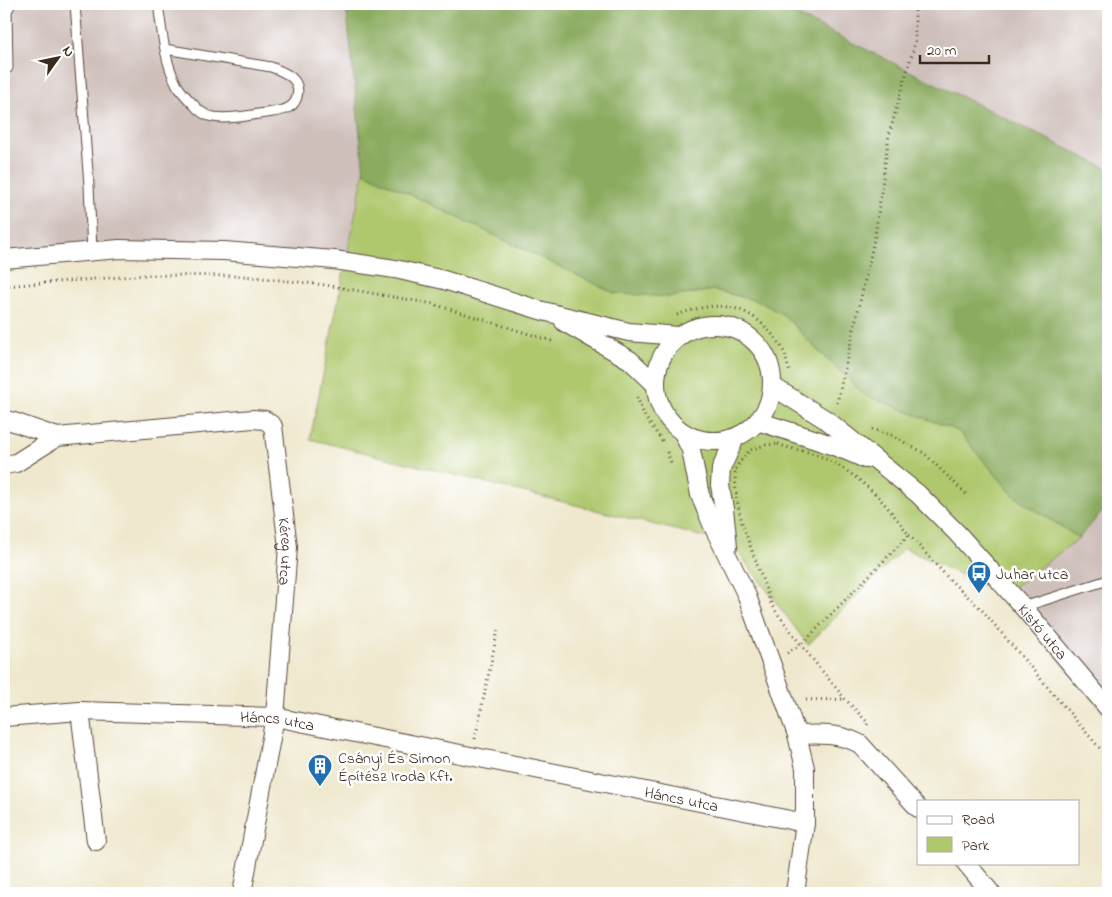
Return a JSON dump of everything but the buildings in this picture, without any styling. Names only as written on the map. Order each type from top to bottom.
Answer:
[{"type":"street","points":[[4,259],[119,249],[224,251],[334,260],[394,269],[444,280],[544,311],[629,332],[678,336]]},
{"type":"street","points":[[544,311],[630,360],[655,384]]},
{"type":"street","points":[[713,324],[732,328],[749,336],[762,350],[770,367],[772,386],[768,404],[758,421],[748,431],[735,438],[722,441],[708,441],[683,433],[672,424],[663,412],[657,398],[655,384],[658,366],[666,349],[678,336],[695,328],[713,324]]},
{"type":"street","name":"Kistó utca","points":[[772,386],[828,421],[907,484],[939,514],[1108,708]]},
{"type":"street","name":"Kéreg utca","points":[[4,421],[11,420],[57,437],[253,419],[265,420],[273,426],[288,547],[275,717],[242,893]]},
{"type":"street","name":"Kistó utca","points":[[758,421],[787,432],[836,446],[890,472]]},
{"type":"street","points":[[683,433],[690,450],[700,494],[712,524],[747,596],[796,735],[805,768],[805,823],[795,893]]},
{"type":"street","name":"Kéreg utca","points":[[4,464],[16,463],[57,437]]},
{"type":"street","points":[[729,556],[720,485],[728,470],[735,438]]},
{"type":"street","points":[[80,711],[96,841]]},
{"type":"street","name":"Háncs utca","points":[[4,717],[80,711],[275,717],[805,823]]},
{"type":"street","points":[[796,735],[818,734],[836,736],[849,738],[860,744],[917,807]]},
{"type":"street","points":[[967,864],[991,893]]},
{"type":"lane","points":[[4,68],[8,68],[7,11],[11,4]]},
{"type":"lane","points":[[75,4],[92,251]]},
{"type":"lane","points":[[158,4],[166,48],[171,71],[178,86],[200,111],[211,117],[228,118],[284,111],[293,105],[298,96],[297,84],[290,74],[281,70],[166,48]]},
{"type":"lane","points":[[1022,607],[1108,580]]},
{"type":"path","points":[[835,408],[875,236],[889,135],[915,43],[915,4]]},
{"type":"path","points":[[4,286],[147,275],[243,276],[326,285],[433,304],[558,343]]},
{"type":"path","points":[[671,317],[694,308],[720,305],[743,310],[761,321],[775,338],[784,352],[787,366],[794,380]]},
{"type":"path","points":[[636,390],[645,417],[654,432],[672,452],[678,462],[693,466]]},
{"type":"path","points":[[868,427],[891,435],[924,453],[968,496]]},
{"type":"path","points":[[860,744],[868,723],[801,645],[772,606],[742,524],[728,470],[750,450],[764,445],[778,444],[786,448],[815,454],[828,460],[868,486],[883,501],[909,536],[950,580],[982,610],[1108,758]]},
{"type":"path","points":[[771,661],[801,645],[909,536]]},
{"type":"path","points":[[472,756],[498,629]]},
{"type":"path","points":[[784,701],[846,699]]},
{"type":"shaded area","points":[[4,4],[346,4],[364,172],[347,259],[224,249],[4,257]]},
{"type":"shaded area","points":[[774,4],[1108,4],[1108,169]]},
{"type":"shaded area","points":[[1108,505],[1108,719],[1003,595],[1079,538]]},
{"type":"green space","points":[[346,4],[774,4],[1108,169],[1108,505],[1079,538],[1014,496],[958,431],[865,395],[816,349],[784,315],[758,301],[714,290],[669,297],[614,293],[364,172]]},
{"type":"green space","points":[[364,172],[614,293],[669,297],[714,290],[758,301],[784,315],[816,349],[865,395],[958,430],[1014,496],[1079,538],[1003,595],[904,548],[808,645],[732,544],[310,439]]},
{"type":"place","name":"Juhar utca","points":[[979,594]]},
{"type":"place","name":"Csányi És Simon Építész Iroda Kft.","points":[[320,787]]}]
